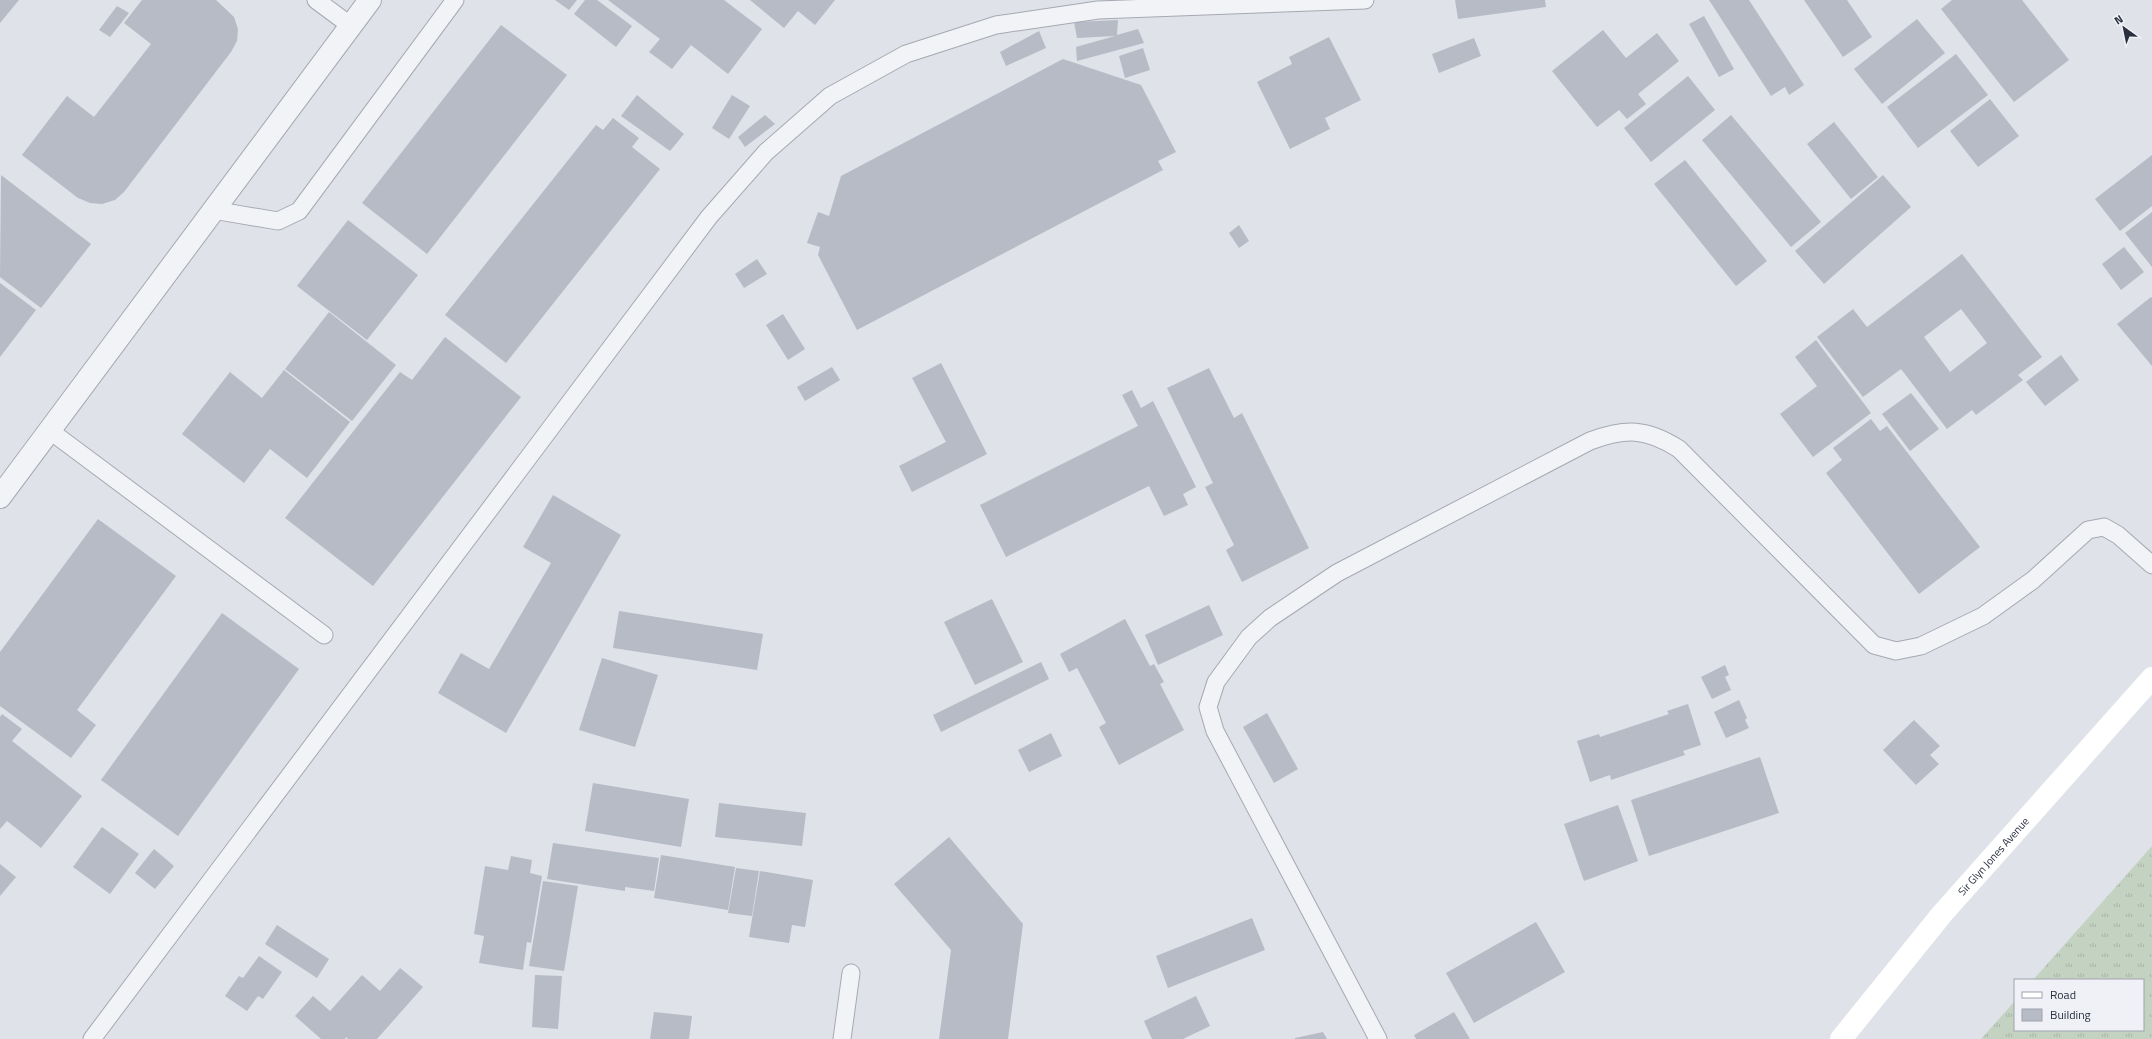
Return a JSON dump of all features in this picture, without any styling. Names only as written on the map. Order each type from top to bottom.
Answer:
[{"type":"main road","name":"Sir Glyn Jones Avenue","points":[[1841,1039],[1942,914],[2152,678]]},
{"type":"street","points":[[0,497],[370,0]]},
{"type":"lane","points":[[316,0],[351,26]]},
{"type":"lane","points":[[214,210],[278,221],[299,211],[455,0]]},
{"type":"lane","points":[[92,1039],[709,217],[766,152],[830,96],[906,54],[996,25],[1098,10],[1365,0]]},
{"type":"lane","points":[[49,430],[324,635]]},
{"type":"lane","points":[[1378,1039],[1215,731],[1208,707],[1216,682],[1249,637],[1270,618],[1337,573],[1590,441],[1614,432],[1638,432],[1661,438],[1679,449],[1874,645],[1896,651],[1921,646],[1983,616],[2033,580],[2088,530],[2104,527],[2113,532],[2152,565]]},
{"type":"lane","points":[[842,1039],[851,974]]},
{"type":"green space","points":[[2152,846],[2152,1039],[1981,1039],[2014,1002],[2014,1031],[2144,1031],[2144,979],[2034,979]]},
{"type":"building","points":[[0,0],[19,0],[0,23]]},
{"type":"building","points":[[142,0],[216,0],[234,17],[238,29],[237,41],[231,52],[124,192],[115,200],[102,204],[90,203],[78,198],[22,155],[67,96],[94,117],[151,44],[124,23]]},
{"type":"building","points":[[555,0],[577,0],[569,10]]},
{"type":"building","points":[[585,0],[597,0],[632,26],[616,47],[574,14]]},
{"type":"building","points":[[608,0],[724,0],[762,29],[728,74],[691,45],[672,69],[649,52],[660,39]]},
{"type":"building","points":[[750,0],[835,0],[815,25],[798,11],[784,28]]},
{"type":"building","points":[[1455,0],[1545,0],[1546,7],[1458,19]]},
{"type":"building","points":[[1709,0],[1749,0],[1804,85],[1789,95],[1785,87],[1771,96]]},
{"type":"building","points":[[1804,0],[1847,0],[1872,37],[1843,57]]},
{"type":"building","points":[[1952,0],[2022,0],[2069,60],[2014,102],[1941,9]]},
{"type":"building","points":[[117,6],[129,13],[110,37],[99,30]]},
{"type":"building","points":[[1704,16],[1734,69],[1719,77],[1689,24]]},
{"type":"building","points":[[1917,19],[1945,53],[1882,104],[1854,69]]},
{"type":"building","points":[[1118,20],[1117,35],[1138,29],[1144,43],[1077,61],[1076,47],[1115,36],[1077,38],[1074,22]]},
{"type":"building","points":[[501,25],[567,75],[427,254],[362,203]]},
{"type":"building","points":[[1603,30],[1626,58],[1657,33],[1679,61],[1638,94],[1646,104],[1627,119],[1619,110],[1597,127],[1552,71]]},
{"type":"building","points":[[1039,31],[1046,48],[1006,66],[1000,52]]},
{"type":"building","points":[[1329,37],[1361,100],[1325,118],[1330,129],[1290,149],[1257,82],[1292,64],[1289,57]]},
{"type":"building","points":[[1474,38],[1481,56],[1439,73],[1432,54]]},
{"type":"building","points":[[1143,48],[1150,70],[1125,78],[1119,56]]},
{"type":"building","points":[[1956,54],[1988,95],[1918,148],[1887,107]]},
{"type":"building","points":[[1063,59],[1141,85],[1176,152],[1158,161],[1163,170],[857,330],[818,255],[820,247],[807,243],[818,212],[829,216],[841,176]]},
{"type":"building","points":[[1688,76],[1715,110],[1651,162],[1624,128]]},
{"type":"building","points":[[637,95],[684,134],[670,151],[621,116]]},
{"type":"building","points":[[732,95],[750,106],[729,139],[712,128]]},
{"type":"building","points":[[1990,99],[2019,136],[1978,167],[1950,131]]},
{"type":"building","points":[[765,115],[775,124],[745,147],[738,137]]},
{"type":"building","points":[[1731,115],[1821,222],[1791,247],[1702,140]]},
{"type":"building","points":[[613,118],[639,138],[632,147],[660,169],[506,363],[445,315],[596,125],[603,130]]},
{"type":"building","points":[[1834,122],[1878,177],[1851,199],[1807,144]]},
{"type":"building","points":[[2152,155],[2152,206],[2120,231],[2095,199]]},
{"type":"building","points":[[1685,160],[1767,261],[1736,286],[1654,184]]},
{"type":"building","points":[[1,175],[91,244],[41,308],[0,277]]},
{"type":"building","points":[[1883,175],[1911,207],[1824,284],[1795,251]]},
{"type":"building","points":[[2152,212],[2152,267],[2125,233]]},
{"type":"building","points":[[348,220],[418,275],[367,340],[297,286]]},
{"type":"building","points":[[1239,225],[1249,241],[1239,248],[1229,233]]},
{"type":"building","points":[[2124,247],[2144,272],[2121,290],[2102,264]]},
{"type":"building","points":[[1962,254],[2042,357],[2018,375],[2023,380],[1976,415],[1972,410],[1947,429],[1901,369],[1863,397],[1817,337],[1853,309],[1867,327]],"holes":[[[1961,309],[1987,343],[1950,372],[1924,337]]]},
{"type":"building","points":[[757,259],[767,274],[744,288],[735,274]]},
{"type":"building","points":[[0,283],[36,310],[0,357]]},
{"type":"building","points":[[2151,297],[2152,298],[2152,366],[2117,324]]},
{"type":"building","points":[[329,312],[396,365],[352,421],[285,369]]},
{"type":"building","points":[[783,314],[805,349],[788,360],[766,325]]},
{"type":"building","points":[[445,337],[521,397],[373,586],[285,518],[400,372],[412,380]]},
{"type":"building","points":[[1816,340],[1871,413],[1813,457],[1780,414],[1817,386],[1795,357]]},
{"type":"building","points":[[2061,355],[2079,380],[2045,406],[2026,382]]},
{"type":"building","points":[[941,363],[987,454],[912,492],[899,466],[946,442],[912,378]]},
{"type":"building","points":[[832,367],[840,380],[805,401],[797,387]]},
{"type":"building","points":[[1209,368],[1234,418],[1242,413],[1309,548],[1242,582],[1226,550],[1234,545],[1205,487],[1213,483],[1167,388]]},
{"type":"building","points":[[284,370],[350,422],[307,478],[270,449],[244,483],[182,434],[230,372],[262,398]]},
{"type":"building","points":[[1132,390],[1141,408],[1153,401],[1196,487],[1183,494],[1188,505],[1164,516],[1149,486],[1006,557],[980,505],[1138,426],[1122,395]]},
{"type":"building","points":[[1911,393],[1939,429],[1910,451],[1882,414]]},
{"type":"building","points":[[1871,419],[1880,431],[1887,426],[1980,547],[1919,594],[1826,473],[1842,460],[1833,448]]},
{"type":"building","points":[[553,495],[621,535],[506,733],[438,693],[461,653],[489,669],[551,563],[523,547]]},
{"type":"building","points":[[98,519],[176,576],[77,710],[96,725],[71,758],[0,706],[0,652]]},
{"type":"building","points":[[992,599],[1023,662],[975,685],[944,622]]},
{"type":"building","points":[[1209,605],[1223,635],[1158,665],[1145,635]]},
{"type":"building","points":[[619,611],[763,634],[757,670],[613,648]]},
{"type":"building","points":[[222,613],[299,669],[178,836],[101,780]]},
{"type":"building","points":[[1125,619],[1150,666],[1154,664],[1164,682],[1160,684],[1184,730],[1119,765],[1099,727],[1106,723],[1077,668],[1069,672],[1060,654]]},
{"type":"building","points":[[602,658],[658,675],[635,747],[579,730]]},
{"type":"building","points":[[1041,662],[1049,679],[941,732],[933,715]]},
{"type":"building","points":[[1725,665],[1729,675],[1725,677],[1731,690],[1712,699],[1701,677]]},
{"type":"building","points":[[1739,700],[1747,718],[1745,720],[1749,728],[1726,738],[1714,712]]},
{"type":"building","points":[[1688,704],[1701,745],[1683,751],[1685,755],[1611,780],[1610,775],[1590,782],[1577,741],[1599,734],[1600,737],[1669,714],[1667,711]]},
{"type":"building","points":[[1267,713],[1298,769],[1274,783],[1243,727]]},
{"type":"building","points":[[2,714],[22,729],[12,741],[82,796],[41,848],[7,821],[0,829],[0,717]]},
{"type":"building","points":[[1914,720],[1940,746],[1930,755],[1939,764],[1916,785],[1883,750]]},
{"type":"building","points":[[1051,733],[1062,756],[1029,772],[1018,750]]},
{"type":"building","points":[[1760,757],[1779,813],[1649,856],[1631,800]]},
{"type":"building","points":[[593,783],[689,799],[681,847],[585,831]]},
{"type":"building","points":[[719,803],[806,813],[802,846],[715,837]]},
{"type":"building","points":[[1618,805],[1638,861],[1584,881],[1564,824]]},
{"type":"building","points":[[102,827],[139,854],[110,894],[73,867]]},
{"type":"building","points":[[949,837],[1023,924],[1008,1039],[939,1039],[951,950],[894,884]]},
{"type":"building","points":[[553,843],[659,858],[654,891],[625,887],[625,891],[547,879]]},
{"type":"building","points":[[154,849],[174,866],[155,889],[135,873]]},
{"type":"building","points":[[661,855],[735,867],[728,910],[654,898]]},
{"type":"building","points":[[511,856],[532,860],[530,873],[542,876],[531,943],[527,942],[523,970],[479,963],[484,936],[474,934],[485,866],[508,870]]},
{"type":"building","points":[[0,864],[16,877],[0,896]]},
{"type":"building","points":[[736,868],[759,871],[752,916],[728,913]]},
{"type":"building","points":[[760,871],[813,880],[805,927],[792,925],[789,943],[749,937]]},
{"type":"building","points":[[543,881],[578,886],[564,971],[529,966]]},
{"type":"building","points":[[1252,918],[1265,950],[1168,988],[1156,956]]},
{"type":"building","points":[[1536,922],[1565,972],[1474,1023],[1446,973]]},
{"type":"building","points":[[277,925],[329,959],[317,978],[265,944]]},
{"type":"building","points":[[259,956],[282,972],[263,999],[258,996],[247,1011],[225,996],[239,976],[243,978]]},
{"type":"building","points":[[400,968],[423,987],[377,1039],[348,1039],[346,1037],[345,1039],[321,1039],[295,1016],[313,996],[330,1011],[362,975],[380,991]]},
{"type":"building","points":[[535,975],[562,976],[558,1029],[532,1027]]},
{"type":"building","points":[[1196,996],[1210,1026],[1183,1039],[1152,1039],[1144,1021]]},
{"type":"building","points":[[654,1012],[692,1016],[689,1039],[650,1039]]},
{"type":"building","points":[[1454,1012],[1470,1039],[1416,1039],[1414,1035]]},
{"type":"building","points":[[1323,1032],[1327,1039],[1295,1039],[1295,1038]]}]
